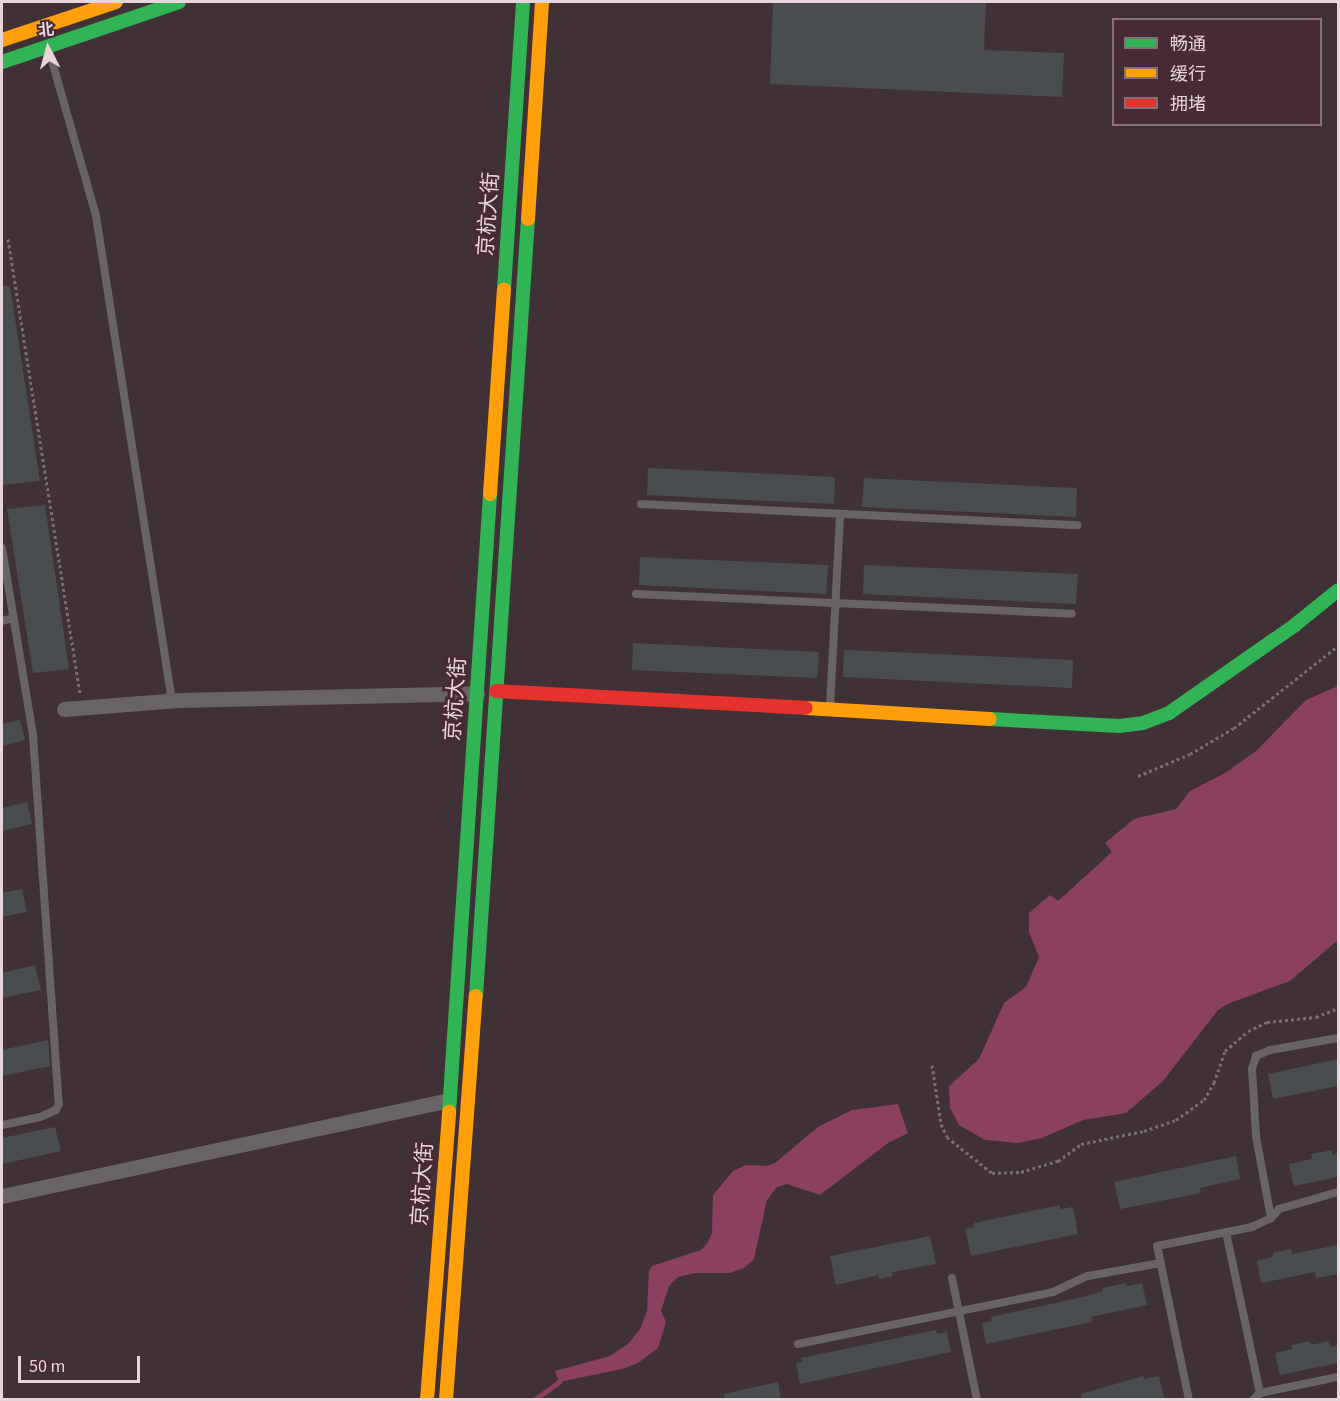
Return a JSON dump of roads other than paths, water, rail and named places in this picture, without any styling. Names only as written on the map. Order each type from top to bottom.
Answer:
[{"type":"main road","points":[[2,40],[116,2]]},
{"type":"main road","points":[[2,62],[179,2]]},
{"type":"main road","name":"京杭大街","points":[[427,1400],[450,1100],[523,2]]},
{"type":"main road","name":"京杭大街","points":[[446,1400],[543,2]]},
{"type":"main road","points":[[496,691],[1119,726],[1143,723],[1169,713],[1294,626],[1338,590]]},
{"type":"street","points":[[64,709],[172,700],[477,693]]},
{"type":"street","points":[[2,1196],[450,1100]]},
{"type":"lane","points":[[47,46],[96,216],[172,700]]},
{"type":"lane","points":[[641,504],[1077,525]]},
{"type":"lane","points":[[830,710],[840,514]]},
{"type":"lane","points":[[2,548],[33,736],[59,1104],[56,1110],[40,1117],[2,1125]]},
{"type":"lane","points":[[636,594],[1072,614]]},
{"type":"lane","points":[[2,621],[13,618]]},
{"type":"lane","points":[[1271,1218],[1256,1136],[1252,1069],[1256,1056],[1270,1050],[1338,1038]]},
{"type":"lane","points":[[1189,1400],[1157,1246],[1252,1227],[1271,1218],[1279,1209],[1338,1192]]},
{"type":"lane","points":[[1226,1232],[1260,1393]]},
{"type":"lane","points":[[798,1344],[1053,1292],[1088,1276],[1161,1263]]},
{"type":"lane","points":[[952,1278],[977,1400]]},
{"type":"lane","points":[[1253,1400],[1260,1393],[1338,1377]]},
{"type":"waterway","points":[[534,1400],[559,1382]]}]
